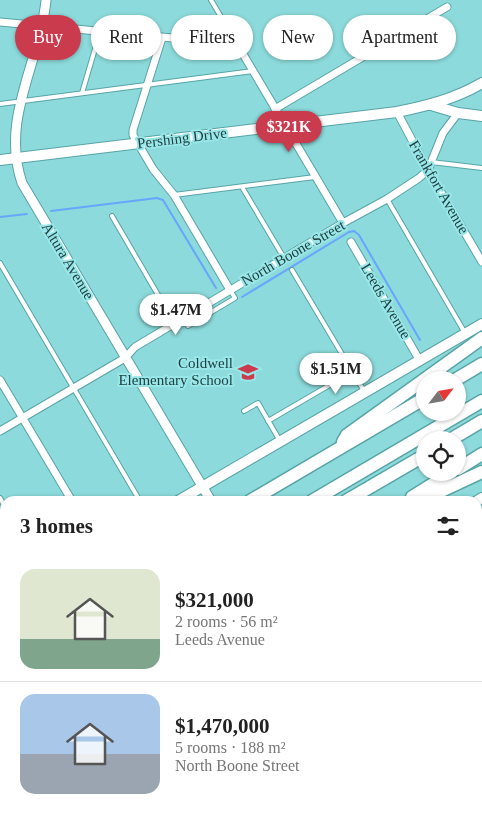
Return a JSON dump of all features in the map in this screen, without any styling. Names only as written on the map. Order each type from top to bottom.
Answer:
[{"type":"highway","points":[[340,449],[347,435],[482,338]]},
{"type":"highway","points":[[466,374],[482,364]]},
{"type":"highway","points":[[320,496],[482,400]]},
{"type":"highway","points":[[259,496],[416,403]]},
{"type":"highway","points":[[465,431],[482,421]]},
{"type":"highway","points":[[466,464],[482,454]]},
{"type":"highway","points":[[355,496],[416,460]]},
{"type":"highway","points":[[430,496],[482,472]]},
{"type":"highway","points":[[413,496],[437,481]]},
{"type":"main road","name":"Pershing Drive","points":[[0,160],[397,112],[431,105],[482,84]]},
{"type":"main road","points":[[431,105],[458,114],[482,116]]},
{"type":"main road","points":[[187,496],[482,324]]},
{"type":"street","name":"Altura Avenue","points":[[43,15],[46,0]]},
{"type":"street","points":[[275,109],[447,7]]},
{"type":"street","points":[[0,22],[15,24]]},
{"type":"street","points":[[171,39],[162,38],[133,130],[134,135],[153,169],[174,195],[230,290]]},
{"type":"street","name":"Altura Avenue","points":[[30,60],[18,102],[12,133],[17,172],[208,496]]},
{"type":"street","points":[[246,60],[343,223]]},
{"type":"street","name":"Frankfort Avenue","points":[[397,112],[428,170],[482,262]]},
{"type":"street","points":[[428,170],[443,133],[458,114]]},
{"type":"street","name":"North Boone Street","points":[[0,431],[125,358],[135,347],[183,318],[387,199],[428,170]]},
{"type":"street","name":"Leeds Avenue","points":[[351,242],[420,361]]},
{"type":"street","points":[[0,380],[69,496]]},
{"type":"lane","points":[[211,0],[220,15]]},
{"type":"lane","points":[[82,93],[92,60]]},
{"type":"lane","points":[[0,104],[253,71]]},
{"type":"lane","points":[[431,162],[482,168]]},
{"type":"lane","points":[[174,195],[316,177]]},
{"type":"lane","points":[[242,187],[284,258]]},
{"type":"lane","points":[[387,199],[466,334]]},
{"type":"lane","points":[[112,216],[174,324]]},
{"type":"lane","points":[[0,263],[137,496]]},
{"type":"lane","points":[[292,270],[365,393]]},
{"type":"lane","points":[[268,421],[345,376]]},
{"type":"lane","points":[[244,411],[258,403],[280,441]]},
{"type":"waterway","points":[[51,211],[157,198],[163,200],[216,288]]},
{"type":"waterway","points":[[0,217],[27,214]]},
{"type":"waterway","points":[[242,297],[349,232],[354,231],[359,235],[420,340]]},
{"type":"place","name":"Coldwell Elementary School","points":[[248,372]]}]
